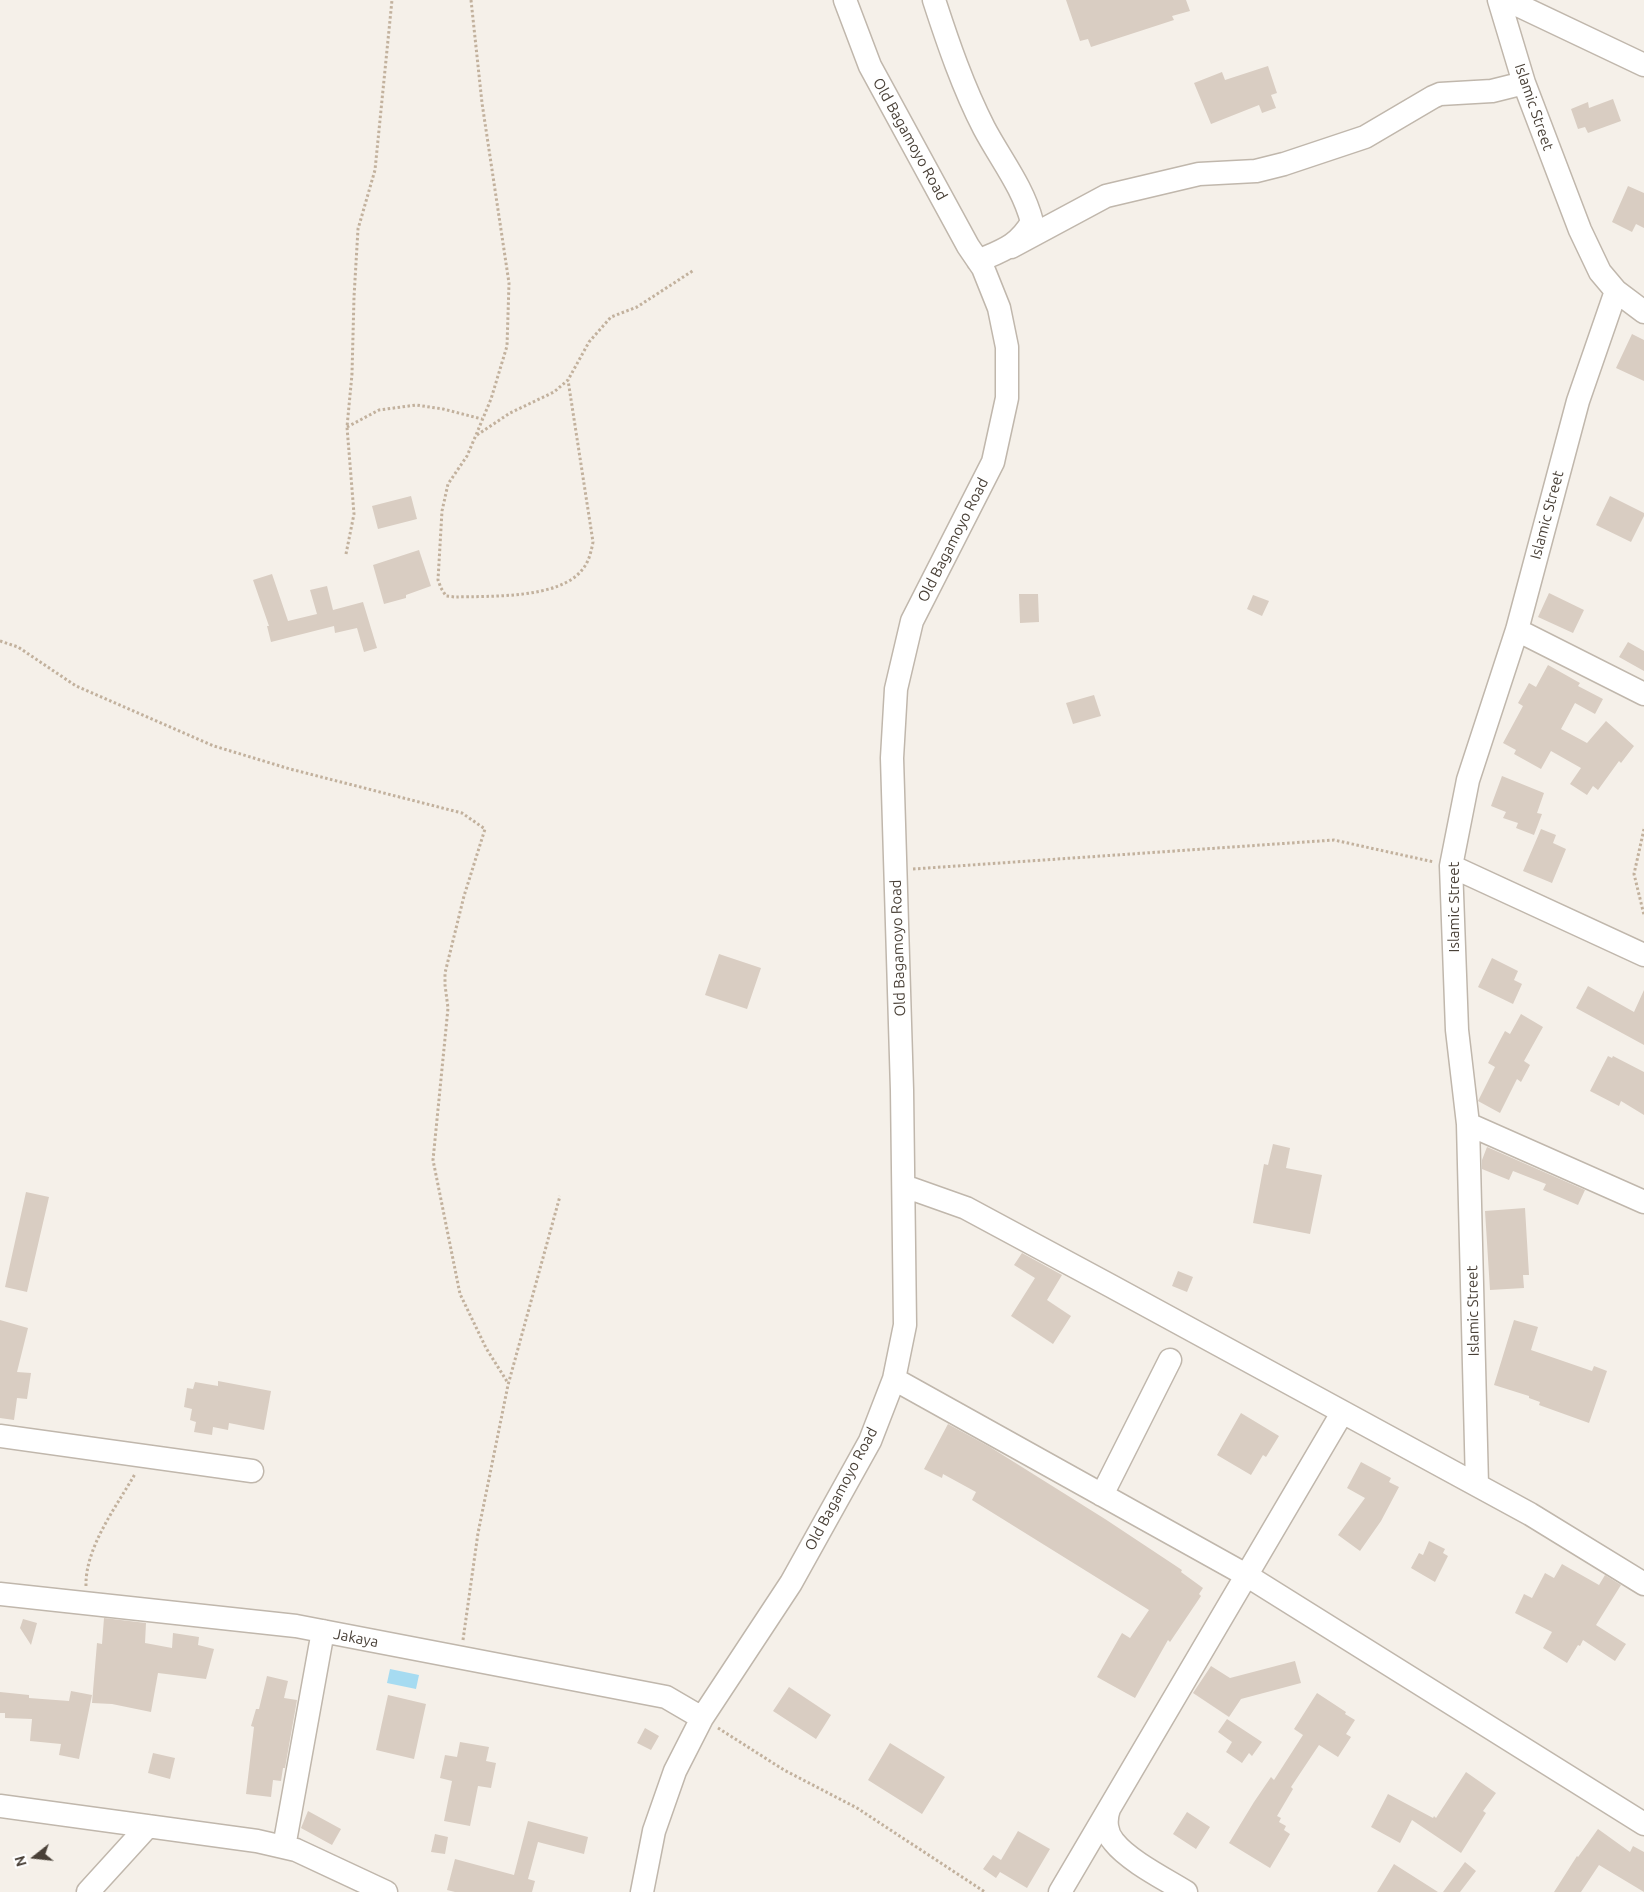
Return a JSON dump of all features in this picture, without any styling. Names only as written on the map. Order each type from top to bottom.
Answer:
[{"type":"street","name":"Old Bagamoyo Road","points":[[642,1892],[654,1831],[675,1771],[702,1718],[791,1583],[870,1441],[894,1379],[904,1325],[904,1186],[892,758],[896,689],[912,621],[993,462],[1006,398],[1007,347],[999,308],[983,268],[870,66],[845,0]]},
{"type":"street","points":[[934,0],[950,49],[984,126],[1027,202],[1032,222],[1024,236],[1011,247]]},
{"type":"street","name":"Islamic Street","points":[[1499,0],[1524,82],[1580,230],[1600,272],[1616,291],[1644,312]]},
{"type":"street","points":[[1507,0],[1644,65]]},
{"type":"street","points":[[978,260],[1011,247],[1106,196],[1199,174],[1256,171],[1284,164],[1366,137],[1440,94],[1504,90],[1524,82]]},
{"type":"street","name":"Islamic Street","points":[[1477,1485],[1468,1124],[1457,1030],[1451,866],[1468,780],[1517,630],[1578,401],[1616,291]]},
{"type":"street","points":[[1517,630],[1644,694]]},
{"type":"street","points":[[1451,866],[1644,955]]},
{"type":"street","points":[[1468,1124],[1644,1202]]},
{"type":"street","points":[[904,1186],[966,1208],[1530,1514],[1644,1584]]},
{"type":"street","points":[[1102,1495],[1170,1360]]},
{"type":"street","points":[[894,1379],[1246,1576],[1644,1824]]},
{"type":"street","points":[[1060,1892],[1342,1413]]},
{"type":"street","points":[[0,1436],[252,1471]]},
{"type":"street","name":"Jakaya","points":[[0,1594],[296,1626],[666,1697],[702,1718]]},
{"type":"street","points":[[284,1847],[323,1632]]},
{"type":"street","points":[[1111,1803],[1106,1817],[1109,1834],[1114,1842],[1130,1857],[1186,1892]]},
{"type":"street","points":[[0,1806],[257,1841],[284,1847],[296,1850],[386,1892]]},
{"type":"street","points":[[88,1892],[148,1826]]},
{"type":"path","points":[[346,554],[354,514],[347,427],[352,374],[358,229],[375,170],[392,0]]},
{"type":"path","points":[[471,0],[482,103],[509,283],[507,346],[491,399],[468,456],[448,484],[442,511],[438,580],[440,588],[446,596],[532,594],[569,581],[582,571],[590,557],[593,542],[568,380]]},
{"type":"path","points":[[476,435],[510,413],[554,392],[568,380],[590,342],[611,317],[637,307],[694,270]]},
{"type":"path","points":[[347,427],[379,410],[416,405],[444,409],[482,419]]},
{"type":"path","points":[[0,642],[18,648],[76,686],[214,746],[290,768],[462,812],[485,829],[464,896],[445,972],[448,1008],[433,1160],[460,1294],[486,1348],[508,1383]]},
{"type":"path","points":[[1644,829],[1634,874],[1644,915]]},
{"type":"path","points":[[895,870],[1334,840],[1451,866]]},
{"type":"path","points":[[461,1658],[478,1533],[508,1383],[560,1196]]},
{"type":"path","points":[[86,1604],[86,1575],[97,1539],[145,1456]]},
{"type":"path","points":[[702,1718],[784,1770],[857,1808],[986,1892]]},
{"type":"water","points":[[390,1669],[419,1675],[416,1689],[387,1683]]},
{"type":"building","points":[[1066,0],[1186,0],[1190,11],[1172,16],[1174,20],[1091,47],[1088,39],[1080,41]]},
{"type":"building","points":[[1268,66],[1277,93],[1271,95],[1276,108],[1262,113],[1259,105],[1211,124],[1194,83],[1222,72],[1225,80]]},
{"type":"building","points":[[1613,99],[1621,121],[1588,133],[1585,127],[1578,129],[1571,109],[1588,102],[1589,108]]},
{"type":"building","points":[[1628,186],[1644,193],[1644,228],[1636,224],[1632,232],[1612,222]]},
{"type":"building","points":[[1632,334],[1644,340],[1644,381],[1616,368]]},
{"type":"building","points":[[411,496],[417,519],[378,529],[372,506]]},
{"type":"building","points":[[1610,496],[1644,513],[1631,542],[1596,525]]},
{"type":"building","points":[[419,550],[431,586],[406,595],[406,598],[384,604],[373,565]]},
{"type":"building","points":[[272,574],[288,621],[317,614],[310,590],[327,586],[333,610],[363,602],[377,648],[364,652],[357,628],[335,633],[334,626],[271,642],[267,626],[269,626],[253,580]]},
{"type":"building","points":[[1549,593],[1584,610],[1573,633],[1538,617]]},
{"type":"building","points":[[1019,594],[1038,594],[1039,622],[1020,623]]},
{"type":"building","points":[[1253,595],[1269,601],[1262,616],[1247,609]]},
{"type":"building","points":[[1628,642],[1644,651],[1644,671],[1619,657]]},
{"type":"building","points":[[1548,665],[1580,683],[1578,686],[1603,699],[1595,714],[1575,703],[1561,729],[1587,743],[1606,721],[1634,746],[1621,763],[1619,761],[1598,790],[1593,786],[1587,795],[1570,784],[1581,768],[1551,751],[1541,769],[1514,754],[1516,750],[1503,743],[1523,706],[1518,703],[1529,683],[1536,687]]},
{"type":"building","points":[[1094,695],[1101,716],[1073,724],[1066,703]]},
{"type":"building","points":[[1502,776],[1544,793],[1537,813],[1542,814],[1534,835],[1516,828],[1518,823],[1503,818],[1506,812],[1491,806]]},
{"type":"building","points":[[1541,829],[1556,835],[1553,843],[1566,849],[1552,883],[1523,871]]},
{"type":"building","points":[[719,954],[761,968],[747,1009],[705,995]]},
{"type":"building","points":[[1492,958],[1518,971],[1514,980],[1522,984],[1513,1004],[1478,987]]},
{"type":"building","points":[[1588,986],[1634,1012],[1644,990],[1644,1045],[1576,1008]]},
{"type":"building","points":[[1521,1014],[1543,1027],[1524,1061],[1530,1065],[1521,1082],[1517,1079],[1500,1113],[1478,1101],[1495,1067],[1488,1063],[1505,1031],[1510,1034]]},
{"type":"building","points":[[1608,1056],[1612,1058],[1613,1056],[1644,1072],[1644,1115],[1621,1101],[1619,1106],[1590,1091]]},
{"type":"building","points":[[1273,1144],[1290,1148],[1286,1168],[1322,1175],[1310,1234],[1253,1223],[1264,1164],[1268,1165]]},
{"type":"building","points":[[1487,1147],[1585,1190],[1578,1205],[1543,1190],[1546,1184],[1513,1171],[1509,1180],[1482,1169],[1482,1160]]},
{"type":"building","points":[[26,1192],[49,1197],[27,1292],[5,1287]]},
{"type":"building","points":[[1525,1208],[1529,1275],[1523,1275],[1524,1288],[1490,1290],[1485,1211]]},
{"type":"building","points":[[1022,1253],[1062,1275],[1047,1300],[1071,1316],[1053,1344],[1011,1316],[1035,1278],[1014,1265]]},
{"type":"building","points":[[1178,1271],[1193,1277],[1187,1292],[1172,1286]]},
{"type":"building","points":[[0,1320],[28,1328],[17,1372],[31,1373],[27,1399],[17,1398],[14,1420],[0,1418]]},
{"type":"building","points":[[1514,1320],[1538,1327],[1531,1350],[1592,1371],[1594,1366],[1607,1371],[1589,1423],[1539,1405],[1540,1402],[1529,1398],[1529,1396],[1494,1385]]},
{"type":"building","points":[[218,1381],[271,1391],[264,1430],[229,1423],[228,1430],[213,1427],[212,1435],[194,1432],[196,1422],[190,1420],[192,1409],[184,1407],[187,1388],[193,1389],[195,1382],[218,1386]]},
{"type":"building","points":[[1241,1413],[1279,1436],[1266,1457],[1263,1455],[1251,1475],[1217,1455]]},
{"type":"building","points":[[948,1424],[990,1447],[1105,1519],[1182,1570],[1181,1572],[1203,1588],[1199,1594],[1201,1596],[1170,1642],[1168,1640],[1135,1698],[1097,1677],[1122,1633],[1130,1638],[1149,1610],[972,1500],[976,1492],[943,1474],[942,1478],[924,1469]]},
{"type":"building","points":[[1361,1462],[1391,1478],[1389,1482],[1399,1487],[1381,1521],[1360,1551],[1338,1535],[1365,1498],[1347,1488]]},
{"type":"building","points":[[1429,1541],[1445,1549],[1443,1553],[1448,1556],[1435,1582],[1411,1568],[1419,1553],[1423,1555]]},
{"type":"building","points":[[1562,1564],[1599,1585],[1605,1575],[1621,1585],[1596,1625],[1626,1644],[1615,1661],[1583,1640],[1567,1663],[1543,1648],[1552,1632],[1515,1613],[1524,1594],[1532,1598],[1545,1573],[1554,1578]]},
{"type":"building","points":[[104,1618],[146,1623],[145,1643],[172,1648],[173,1633],[199,1637],[198,1645],[214,1649],[206,1679],[158,1673],[151,1712],[112,1704],[92,1703],[97,1643],[102,1644]]},
{"type":"building","points":[[23,1619],[37,1623],[31,1645],[20,1628]]},
{"type":"building","points":[[1295,1661],[1301,1683],[1241,1699],[1229,1717],[1193,1693],[1211,1666],[1230,1678]]},
{"type":"building","points":[[267,1676],[288,1681],[284,1698],[297,1700],[285,1768],[283,1768],[281,1781],[273,1780],[271,1797],[246,1794],[254,1727],[251,1726],[256,1709],[259,1709]]},
{"type":"building","points":[[789,1687],[831,1715],[816,1739],[773,1711]]},
{"type":"building","points":[[71,1691],[92,1695],[79,1759],[59,1755],[61,1744],[30,1741],[32,1719],[5,1718],[5,1713],[0,1713],[0,1692],[29,1695],[29,1698],[69,1701]]},
{"type":"building","points":[[1317,1693],[1355,1720],[1346,1734],[1351,1737],[1338,1757],[1319,1745],[1291,1787],[1293,1789],[1277,1816],[1281,1818],[1279,1822],[1286,1826],[1284,1830],[1290,1834],[1270,1868],[1229,1843],[1271,1777],[1274,1780],[1303,1735],[1294,1729]]},
{"type":"building","points":[[388,1695],[426,1704],[414,1759],[376,1750]]},
{"type":"building","points":[[1227,1719],[1262,1742],[1252,1756],[1249,1753],[1242,1763],[1226,1752],[1232,1742],[1218,1732]]},
{"type":"building","points":[[645,1728],[659,1736],[651,1750],[637,1743]]},
{"type":"building","points":[[460,1742],[489,1747],[486,1761],[496,1763],[491,1788],[478,1786],[470,1826],[444,1821],[452,1781],[440,1778],[445,1755],[457,1757]]},
{"type":"building","points":[[890,1743],[945,1777],[922,1814],[868,1780]]},
{"type":"building","points":[[153,1753],[175,1758],[170,1779],[148,1773]]},
{"type":"building","points":[[1466,1772],[1496,1793],[1483,1811],[1486,1813],[1461,1853],[1412,1820],[1400,1843],[1371,1827],[1388,1794],[1436,1818]]},
{"type":"building","points":[[308,1811],[341,1829],[332,1845],[301,1828]]},
{"type":"building","points":[[1187,1812],[1210,1827],[1196,1849],[1173,1834]]},
{"type":"building","points":[[528,1821],[588,1837],[584,1854],[538,1842],[528,1879],[535,1881],[532,1892],[455,1892],[447,1890],[455,1859],[514,1875]]},
{"type":"building","points":[[1598,1829],[1630,1852],[1633,1846],[1644,1852],[1644,1892],[1599,1865],[1581,1892],[1554,1892],[1577,1856]]},
{"type":"building","points":[[1018,1831],[1050,1849],[1027,1888],[1000,1872],[996,1878],[983,1869],[993,1855],[1001,1860]]},
{"type":"building","points":[[435,1834],[448,1837],[445,1854],[431,1852]]},
{"type":"building","points":[[1465,1862],[1476,1871],[1460,1892],[1443,1892]]},
{"type":"building","points":[[1394,1864],[1438,1892],[1377,1892]]}]
